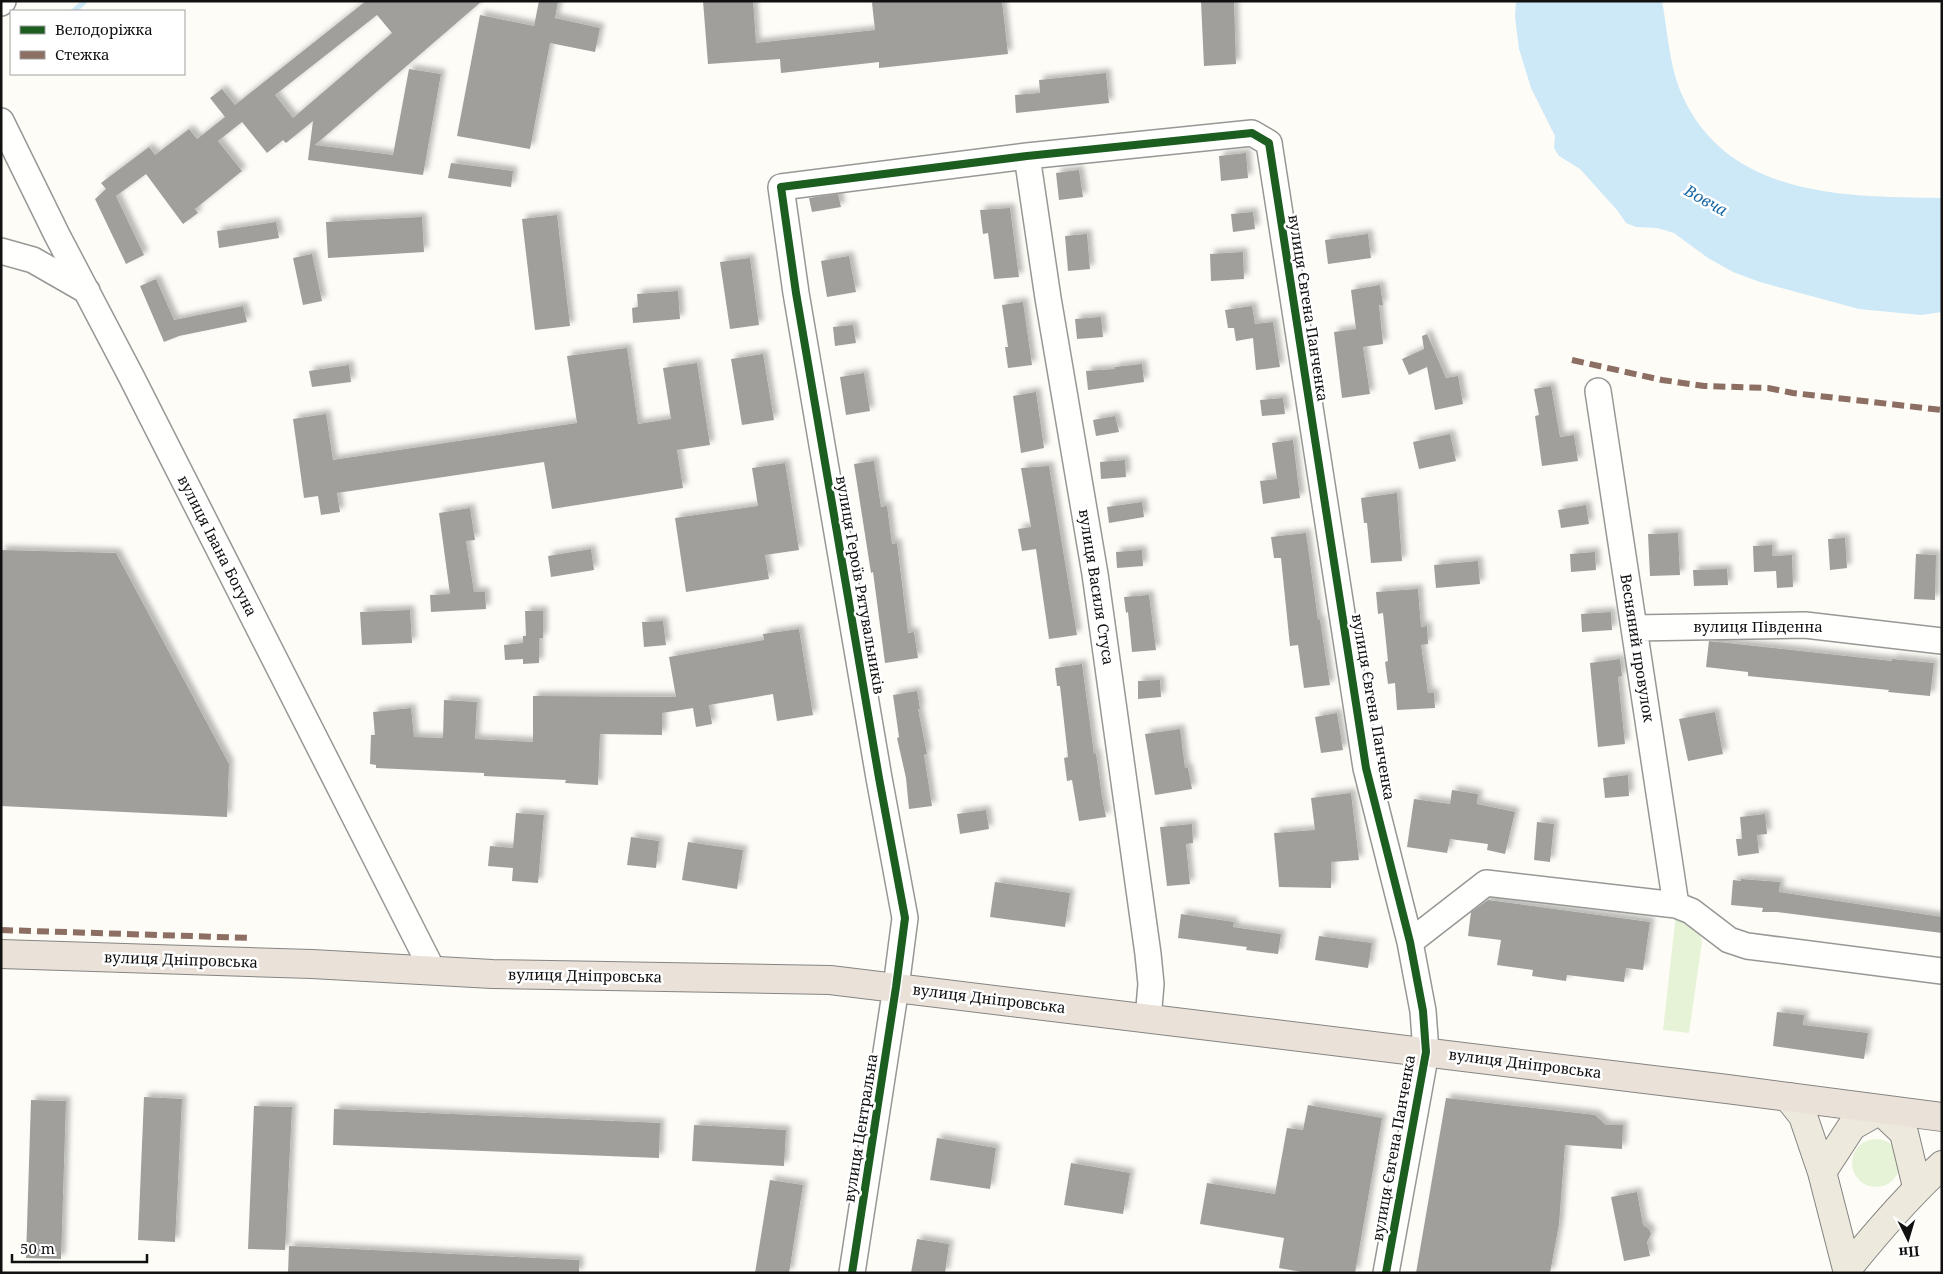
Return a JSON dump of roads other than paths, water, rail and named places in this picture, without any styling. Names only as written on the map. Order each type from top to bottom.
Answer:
[{"type":"highway","name":"вулиця Дніпровська","points":[[1,954],[312,964],[433,971],[830,980],[1942,1117]]},
{"type":"main road","points":[[1788,1097],[1803,1116],[1822,1172],[1848,1271]]},
{"type":"main road","points":[[1822,1172],[1852,1126],[1880,1110],[1904,1133],[1917,1187]]},
{"type":"main road","points":[[1848,1271],[1886,1220],[1917,1187],[1942,1165]]},
{"type":"street","name":"вулиця Івана Богуна","points":[[1,121],[57,235],[433,971]]},
{"type":"street","name":"вулиця Євгена Панченка","points":[[1027,156],[1252,133],[1268,143],[1366,768],[1410,942],[1423,1011],[1426,1052],[1386,1273]]},
{"type":"street","name":"вулиця Героїв Рятувальників","points":[[896,987],[905,918],[799,312],[781,187],[1027,156]]},
{"type":"street","name":"вулиця Василя Стуса","points":[[1027,156],[1048,298],[1095,574],[1148,954],[1151,984],[1148,1019]]},
{"type":"street","points":[[33,260],[57,235]]},
{"type":"street","points":[[1,251],[33,260],[87,291]]},
{"type":"street","name":"Весняний провулок","points":[[1598,391],[1676,905]]},
{"type":"street","name":"вулиця Південна","points":[[1634,628],[1805,625],[1942,641]]},
{"type":"street","points":[[1410,942],[1486,883],[1676,905],[1690,911],[1730,940],[1747,946],[1942,971]]},
{"type":"street","name":"вулиця Центральна","points":[[852,1273],[896,987]]},
{"type":"water","name":"Вовча","points":[[1516,1],[1662,1],[1678,86],[1704,130],[1730,155],[1760,173],[1794,185],[1830,192],[1868,196],[1942,198],[1942,312],[1921,315],[1859,309],[1760,282],[1733,272],[1708,258],[1674,233],[1657,228],[1636,227],[1626,223],[1617,210],[1580,169],[1559,156],[1554,148],[1555,136],[1531,88],[1519,49],[1515,17]]},
{"type":"waterway","points":[[75,10],[85,1]]}]
